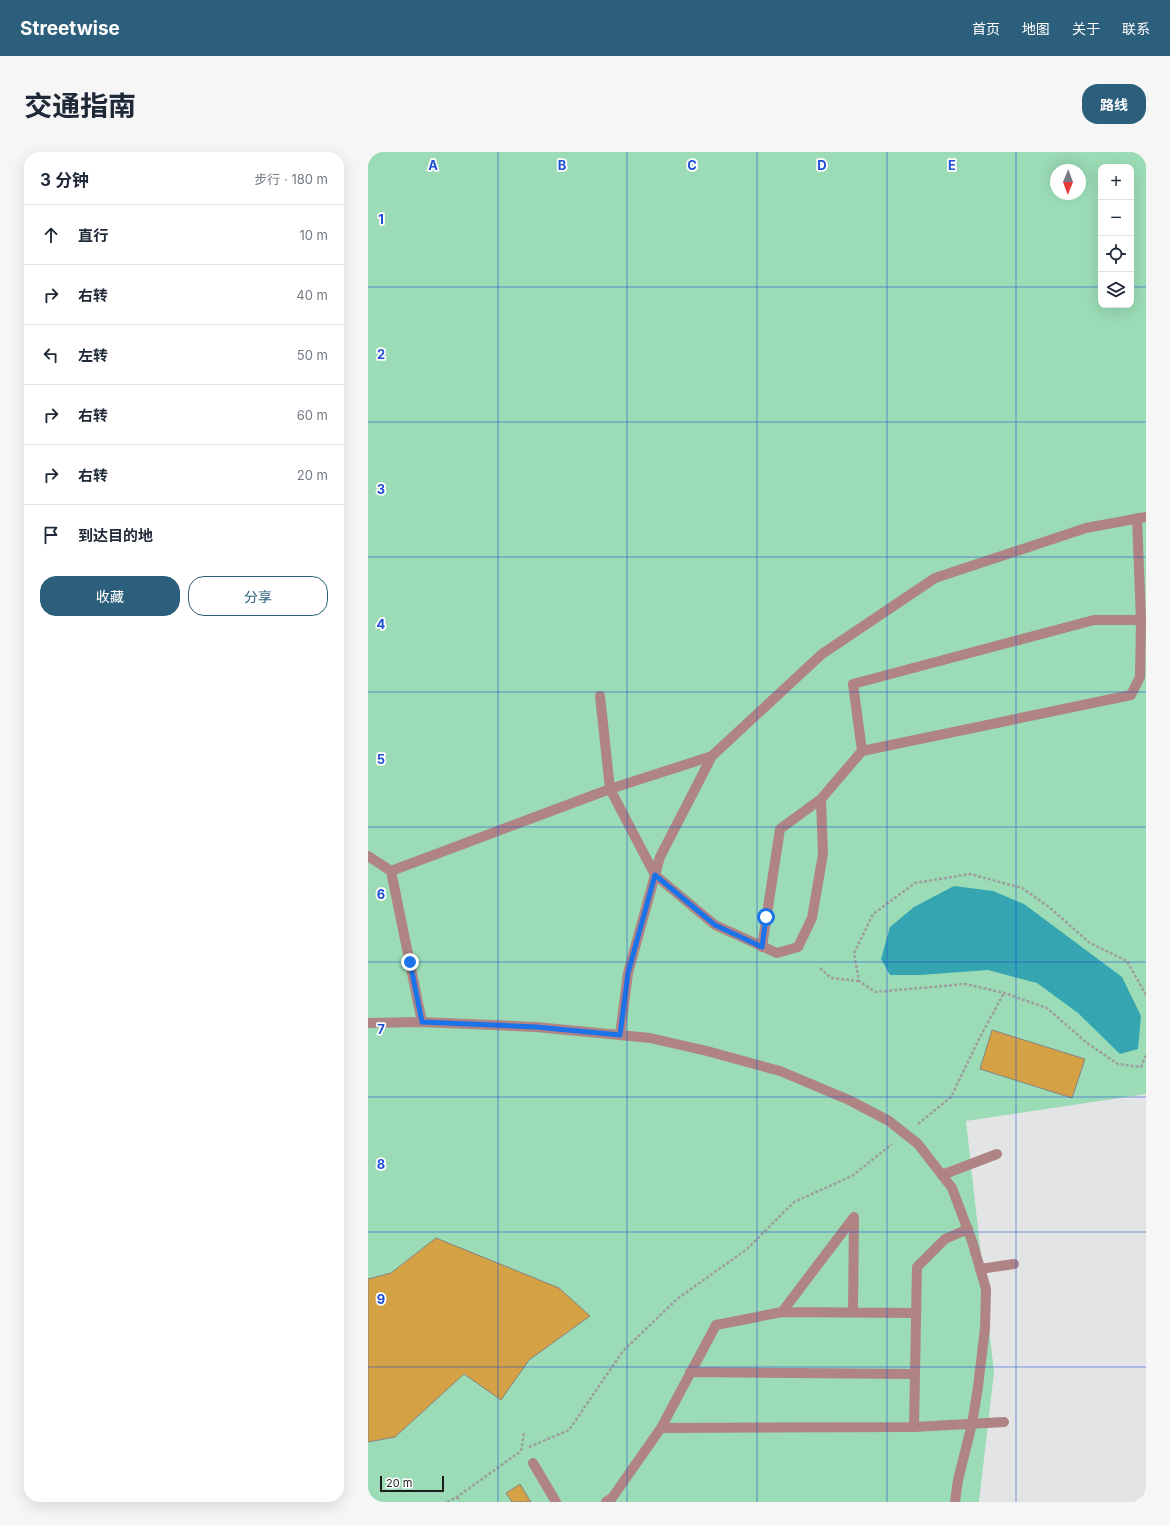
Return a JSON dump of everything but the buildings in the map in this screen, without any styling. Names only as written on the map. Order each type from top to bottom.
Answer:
[{"type":"street","points":[[620,1035],[628,973],[660,857],[712,756],[822,654],[935,578],[1086,528],[1141,517],[1140,677],[1131,695],[862,750],[821,799],[780,829],[762,947]]},
{"type":"street","points":[[862,750],[854,684],[1094,620],[1141,620]]},
{"type":"street","points":[[600,696],[610,789],[655,875],[715,925],[777,953],[798,947],[812,918],[823,854],[821,799]]},
{"type":"street","points":[[391,871],[610,789],[712,756]]},
{"type":"street","points":[[368,856],[391,871],[422,1022]]},
{"type":"street","points":[[368,1023],[422,1022],[536,1027],[650,1038],[707,1050],[780,1070],[849,1100],[889,1121],[918,1144],[952,1188],[968,1229],[986,1289],[985,1328],[972,1424],[958,1480],[955,1502]]},
{"type":"street","points":[[942,1175],[997,1154]]},
{"type":"street","points":[[782,1312],[854,1217],[853,1312]]},
{"type":"street","points":[[914,1427],[917,1267],[945,1239],[968,1229]]},
{"type":"street","points":[[980,1270],[1014,1264]]},
{"type":"street","points":[[606,1502],[612,1498],[661,1428],[716,1325],[782,1312],[916,1313]]},
{"type":"street","points":[[690,1372],[915,1374]]},
{"type":"street","points":[[661,1428],[914,1427],[1004,1422]]},
{"type":"street","points":[[533,1463],[556,1502]]},
{"type":"path","points":[[859,981],[854,953],[872,914],[915,883],[970,874],[1022,888],[1028,892],[1049,907],[1090,943],[1127,961],[1146,995]]},
{"type":"path","points":[[820,968],[830,978],[859,981],[875,992],[966,984],[1004,993],[1047,1008],[1087,1043],[1118,1064],[1141,1067],[1146,1055]]},
{"type":"path","points":[[447,1502],[521,1451],[569,1430],[623,1351],[677,1299],[747,1249],[794,1202],[852,1176],[951,1097],[979,1039],[1004,993]]},
{"type":"path","points":[[521,1451],[524,1433]]},
{"type":"path","points":[[456,1497],[460,1502]]},
{"type":"green space","points":[[368,152],[1146,152],[1146,1094],[966,1121],[994,1372],[979,1502],[368,1502]]},
{"type":"water","points":[[954,886],[993,891],[1024,904],[1122,977],[1141,1016],[1138,1049],[1120,1054],[1078,1013],[1037,983],[988,970],[920,975],[890,975],[881,959],[890,927],[914,907]]},
{"type":"route","points":[[410,962],[422,1022],[536,1027],[620,1035],[628,973],[655,875],[715,925],[762,947],[766,917]]}]
